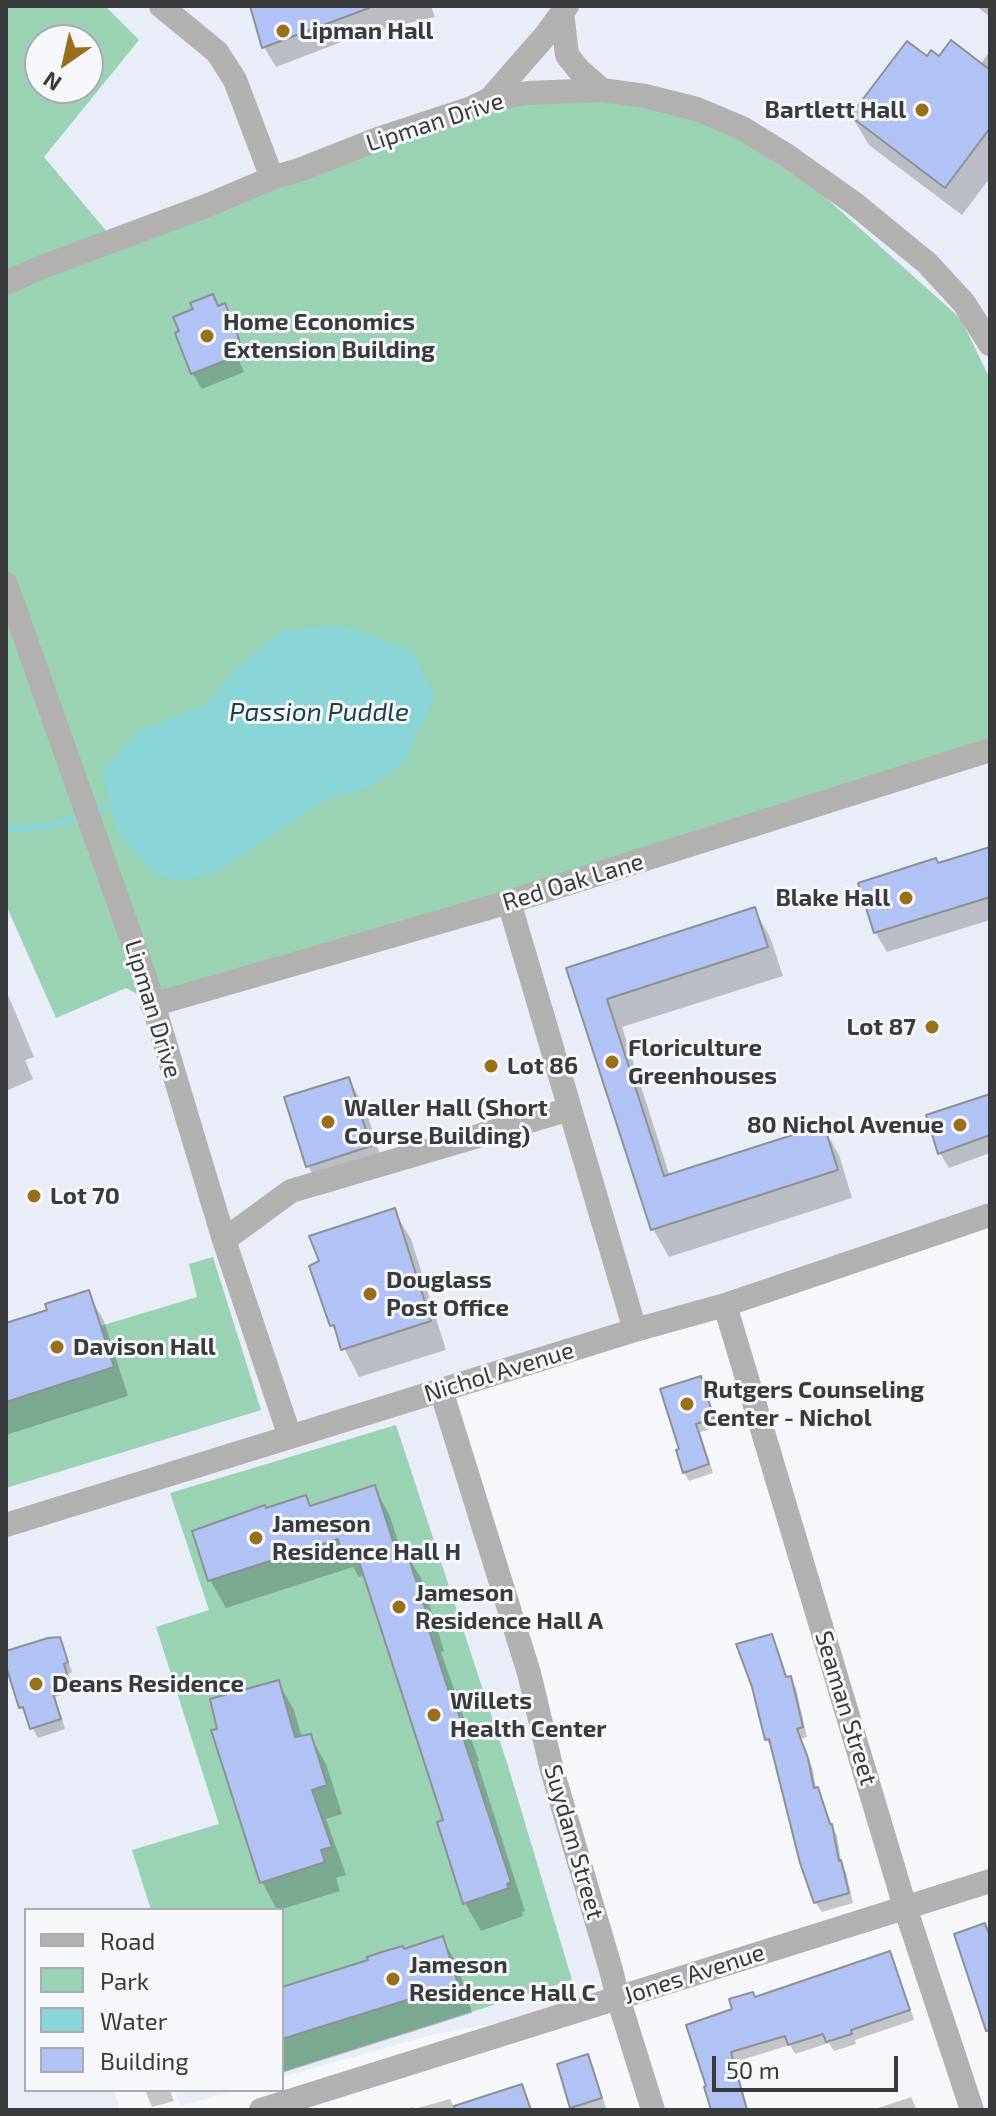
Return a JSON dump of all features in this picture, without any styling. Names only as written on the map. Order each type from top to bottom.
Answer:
[{"type":"street","points":[[161,6],[217,52],[235,80],[272,178]]},
{"type":"street","points":[[564,9],[567,55],[602,90]]},
{"type":"street","points":[[490,99],[545,36],[564,9]]},
{"type":"street","name":"Lipman Drive","points":[[6,283],[272,178],[490,99],[528,93],[602,90],[645,96],[697,109],[742,128],[786,155],[855,204],[927,263],[964,303],[990,344]]},
{"type":"street","name":"Lipman Drive","points":[[6,584],[145,977],[224,1240],[290,1437]]},
{"type":"street","name":"Red Oak Lane","points":[[152,1005],[509,902],[990,750]]},
{"type":"street","points":[[509,902],[635,1330]]},
{"type":"street","points":[[224,1240],[291,1191],[570,1109]]},
{"type":"street","name":"Nichol Avenue","points":[[6,1525],[635,1330],[725,1305],[990,1215]]},
{"type":"street","name":"Seaman Street","points":[[725,1305],[905,1907],[972,2110]]},
{"type":"street","name":"Suydam Street","points":[[441,1390],[529,1673],[552,1770],[653,2110]]},
{"type":"street","name":"Jones Avenue","points":[[261,2110],[329,2100],[439,2053],[990,1881]]},
{"type":"shaded area","points":[[6,6],[990,6],[990,1217],[442,1390],[618,1998],[585,2008],[435,2034],[284,2076],[284,1908],[24,1908],[24,2092],[115,2092],[120,2110],[6,2110]]},
{"type":"shaded area","points":[[176,2092],[229,2092],[180,2106]]},
{"type":"green space","points":[[6,6],[105,6],[139,40],[104,83],[104,24],[24,24],[24,104],[87,104],[44,157],[108,233],[551,84],[728,110],[961,319],[990,379],[990,750],[148,1000],[126,988],[56,1018],[6,905]]},
{"type":"green space","points":[[213,1257],[261,1410],[6,1488],[6,1402],[113,1367],[100,1326],[197,1297],[189,1264]]},
{"type":"green space","points":[[396,1425],[508,1766],[572,1980],[284,2071],[284,1908],[150,1908],[132,1850],[219,1824],[156,1627],[209,1610],[170,1493]]},
{"type":"water","name":"Passion Puddle","points":[[339,625],[410,649],[435,696],[404,763],[369,787],[323,801],[217,872],[181,881],[154,874],[116,829],[102,771],[138,731],[207,704],[234,671],[281,631]]},
{"type":"building","name":"Lipman Hall","points":[[250,6],[368,6],[369,8],[262,48]]},
{"type":"building","name":"Bartlett Hall","points":[[951,40],[990,70],[990,128],[945,188],[850,116],[907,41],[927,56],[931,50],[939,56]]},
{"type":"building","name":"Home Economics Extension Building","points":[[213,294],[218,306],[225,303],[239,339],[231,343],[237,356],[191,374],[175,333],[179,331],[173,317],[193,309],[190,303]]},
{"type":"building","name":"Blake Hall","points":[[990,847],[990,897],[874,933],[858,883],[936,858],[938,863]]},
{"type":"building","name":"Floriculture Greenhouses","points":[[755,907],[768,947],[607,999],[664,1176],[824,1125],[838,1170],[651,1230],[566,968]]},
{"type":"building","name":"Waller Hall (Short Course Building)","points":[[349,1077],[371,1146],[306,1167],[284,1097]]},
{"type":"building","name":"80 Nichol Avenue","points":[[990,1094],[990,1135],[938,1154],[926,1115]]},
{"type":"building","name":"Douglass Post Office","points":[[395,1208],[431,1321],[341,1350],[309,1266],[319,1261],[309,1236]]},
{"type":"building","name":"Davison Hall","points":[[89,1290],[114,1367],[6,1402],[6,1323],[47,1310],[45,1304]]},
{"type":"building","name":"Rutgers Counseling Center - Nichol","points":[[701,1376],[714,1418],[696,1424],[709,1464],[683,1473],[676,1450],[679,1449],[660,1389]]},
{"type":"building","points":[[375,1485],[396,1551],[405,1547],[511,1882],[507,1884],[509,1888],[463,1904],[437,1822],[443,1820],[354,1546],[341,1550],[338,1539],[208,1581],[192,1531],[265,1505],[266,1508],[306,1495],[310,1506]]},
{"type":"building","points":[[772,1634],[786,1677],[791,1676],[803,1727],[797,1729],[808,1758],[814,1788],[818,1787],[832,1824],[849,1893],[814,1903],[800,1863],[769,1739],[765,1740],[752,1687],[736,1644]]},
{"type":"building","name":"Deans Residence","points":[[60,1637],[68,1662],[64,1664],[69,1681],[51,1687],[61,1719],[30,1729],[23,1707],[19,1708],[6,1666],[6,1651]]},
{"type":"building","points":[[279,1680],[295,1737],[311,1734],[327,1785],[312,1790],[332,1847],[321,1850],[325,1862],[260,1883],[211,1730],[217,1729],[210,1699]]},
{"type":"building","points":[[985,1923],[990,1937],[990,2030],[986,2031],[954,1934]]},
{"type":"building","name":"Jameson Residence Hall C","points":[[443,1936],[458,1984],[284,2038],[284,1986],[368,1960],[367,1957],[385,1951],[403,1946],[404,1949]]},
{"type":"building","points":[[890,1951],[910,2010],[826,2042],[823,2034],[788,2045],[785,2036],[731,2052],[747,2110],[711,2110],[686,2025],[732,2009],[729,1999],[753,1992],[755,1997]]},
{"type":"building","points":[[588,2054],[602,2098],[570,2108],[557,2064]]},
{"type":"building","points":[[522,2084],[531,2110],[454,2110],[454,2106]]},
{"type":"waterway","points":[[100,809],[105,808]]},
{"type":"waterway","points":[[6,829],[52,826],[74,818]]},
{"type":"place","name":"Lipman Hall","points":[[283,31]]},
{"type":"place","name":"Bartlett Hall","points":[[922,110]]},
{"type":"place","name":"Home Economics Extension Building","points":[[207,336]]},
{"type":"place","name":"Blake Hall","points":[[906,898]]},
{"type":"place","name":"Lot 87","points":[[932,1027]]},
{"type":"place","name":"Floriculture Greenhouses","points":[[612,1062]]},
{"type":"place","name":"Lot 86","points":[[491,1066]]},
{"type":"place","name":"Waller Hall (Short Course Building)","points":[[328,1122]]},
{"type":"place","name":"80 Nichol Avenue","points":[[960,1125]]},
{"type":"place","name":"Lot 70","points":[[34,1196]]},
{"type":"place","name":"Douglass Post Office","points":[[370,1294]]},
{"type":"place","name":"Davison Hall","points":[[57,1347]]},
{"type":"place","name":"Rutgers Counseling Center - Nichol","points":[[687,1404]]},
{"type":"place","name":"Jameson Residence Hall H","points":[[256,1538]]},
{"type":"place","name":"Jameson Residence Hall A","points":[[399,1607]]},
{"type":"place","name":"Deans Residence","points":[[36,1684]]},
{"type":"place","name":"Willets Health Center","points":[[434,1715]]},
{"type":"place","name":"Jameson Residence Hall C","points":[[393,1979]]}]
